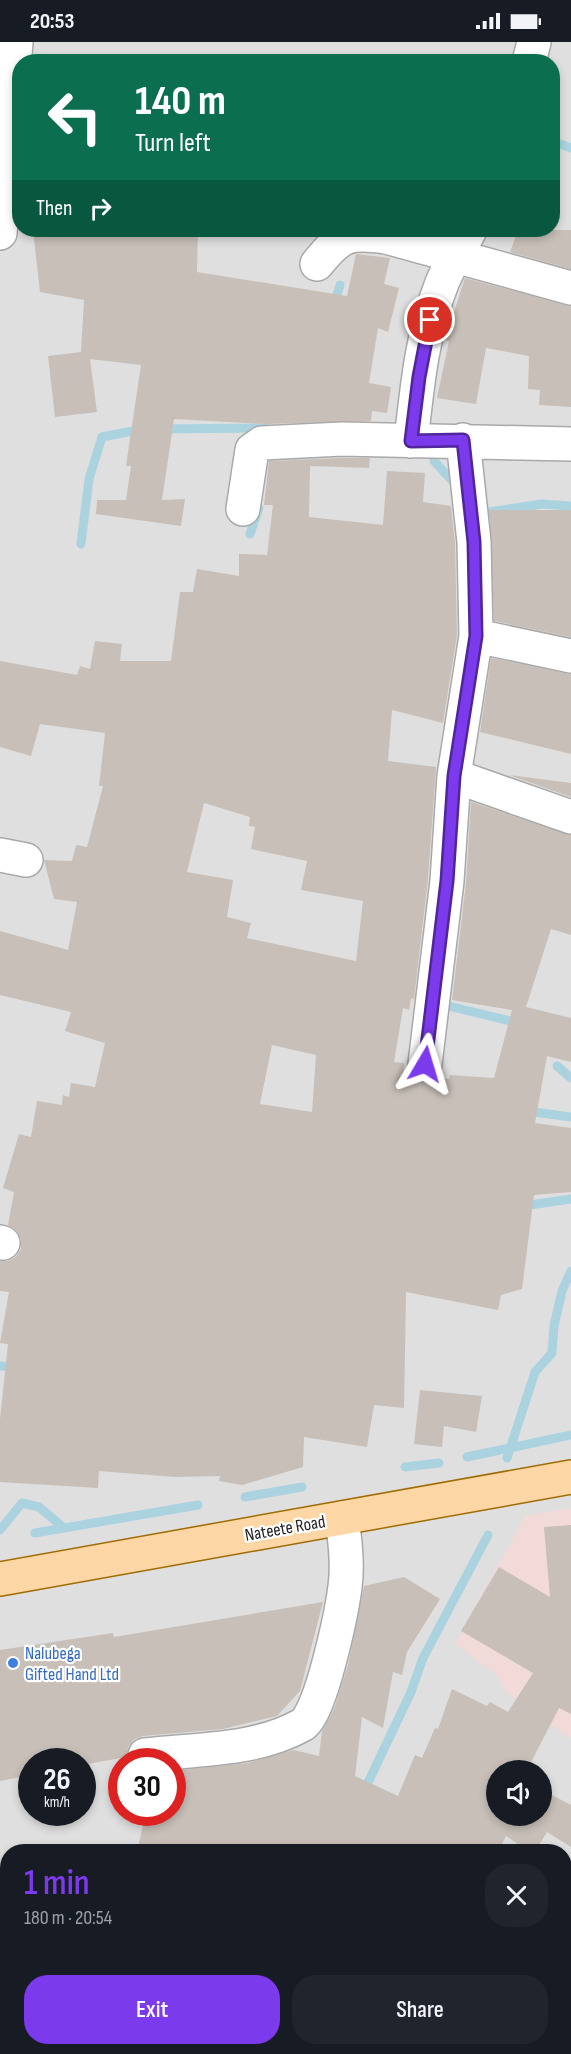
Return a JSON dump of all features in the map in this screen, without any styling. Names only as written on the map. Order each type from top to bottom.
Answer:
[{"type":"main road","name":"Nateete Road","points":[[0,1579],[571,1477]]},
{"type":"street","points":[[0,233],[12,90]]},
{"type":"street","points":[[317,264],[333,244],[343,237]]},
{"type":"street","points":[[386,237],[463,242],[571,288]]},
{"type":"street","points":[[411,441],[419,377],[430,320],[442,282],[463,242]]},
{"type":"street","points":[[243,509],[252,450],[262,443],[342,439],[571,444]]},
{"type":"street","points":[[425,1064],[459,838],[454,776],[476,636],[474,542],[463,440]]},
{"type":"street","points":[[476,636],[571,657]]},
{"type":"street","points":[[454,776],[571,818]]},
{"type":"street","points":[[186,1750],[264,1741],[305,1724],[318,1703],[345,1586],[346,1552],[342,1518]]},
{"type":"shaded area","points":[[0,42],[571,42],[571,1844],[0,1844]]},
{"type":"shaded area","points":[[571,1508],[571,1739],[507,1694],[496,1674],[455,1644],[525,1516]]},
{"type":"building","points":[[560,230],[571,230],[571,269],[510,252],[515,237],[560,237]]},
{"type":"building","points":[[34,237],[198,237],[197,272],[347,296],[356,254],[390,258],[384,284],[399,288],[388,332],[378,328],[369,383],[391,387],[387,413],[372,411],[371,421],[265,424],[174,419],[162,500],[185,499],[181,526],[96,514],[97,500],[126,500],[131,466],[126,466],[141,365],[90,359],[97,412],[55,417],[48,356],[81,352],[84,300],[40,292]]},
{"type":"building","points":[[465,278],[571,306],[571,407],[539,405],[540,390],[528,389],[529,356],[486,348],[476,404],[437,398],[449,341],[445,340]]},
{"type":"building","points":[[370,458],[369,468],[310,466],[309,517],[383,525],[387,471],[425,473],[423,502],[451,506],[455,543],[457,635],[443,723],[392,710],[388,761],[436,767],[428,879],[414,999],[411,998],[409,1010],[403,1008],[394,1062],[404,1063],[403,1075],[411,1076],[422,1082],[437,1078],[449,1079],[450,1075],[494,1078],[512,1010],[452,1000],[466,883],[471,802],[571,835],[571,935],[551,929],[526,1007],[571,1018],[571,1062],[547,1056],[535,1123],[571,1128],[571,1192],[534,1195],[522,1289],[501,1295],[498,1310],[406,1292],[404,1408],[374,1405],[367,1447],[304,1437],[303,1467],[242,1485],[219,1481],[220,1476],[175,1477],[99,1471],[98,1488],[0,1482],[0,1419],[8,1344],[0,1343],[9,1292],[0,1291],[0,1261],[16,1257],[21,1249],[21,1240],[17,1231],[8,1225],[14,1192],[3,1188],[19,1134],[31,1137],[37,1101],[62,1105],[63,1095],[69,1097],[71,1083],[95,1087],[105,1043],[65,1031],[71,1012],[0,995],[0,931],[68,950],[77,902],[54,899],[44,860],[72,861],[76,845],[87,847],[103,786],[99,786],[105,733],[40,724],[31,756],[0,747],[0,661],[77,675],[80,666],[90,669],[95,641],[122,644],[120,661],[171,661],[180,592],[193,592],[197,569],[239,576],[239,554],[267,555],[273,505],[264,505],[269,461]],"holes":[[[204,803],[250,817],[249,826],[255,827],[251,849],[307,861],[301,890],[363,901],[356,961],[247,938],[251,923],[227,917],[233,880],[187,872]],[[272,1045],[316,1055],[312,1112],[260,1104]]]},
{"type":"building","points":[[489,510],[571,510],[571,637],[494,621]]},
{"type":"building","points":[[491,658],[571,674],[571,754],[480,732]]},
{"type":"building","points":[[509,775],[571,783],[571,797]]},
{"type":"building","points":[[420,1390],[482,1396],[476,1432],[444,1426],[442,1447],[414,1444]]},
{"type":"building","points":[[571,1525],[571,1714],[559,1708],[532,1760],[486,1760],[486,1826],[552,1826],[552,1795],[571,1805],[571,1844],[566,1844],[547,1832],[539,1844],[518,1844],[506,1836],[502,1844],[139,1844],[143,1826],[186,1826],[186,1770],[248,1763],[294,1750],[319,1756],[322,1731],[334,1709],[348,1665],[364,1586],[404,1577],[440,1599],[407,1652],[402,1675],[393,1672],[383,1728],[362,1717],[355,1776],[398,1796],[415,1755],[422,1758],[435,1728],[438,1729],[452,1689],[487,1706],[490,1702],[508,1712],[533,1673],[461,1631],[499,1567],[550,1597],[544,1527]]},
{"type":"building","points":[[323,1602],[300,1691],[277,1716],[223,1729],[143,1736],[135,1739],[128,1748],[108,1748],[108,1760],[96,1762],[96,1748],[18,1748],[18,1778],[0,1781],[0,1650],[113,1633],[114,1637]]},
{"type":"waterway","points":[[560,144],[571,148]]},
{"type":"waterway","points":[[334,305],[340,285]]},
{"type":"waterway","points":[[162,429],[266,428]]},
{"type":"waterway","points":[[81,544],[89,479],[102,437],[143,429]]},
{"type":"waterway","points":[[433,447],[434,461],[458,487]]},
{"type":"waterway","points":[[478,518],[482,513],[542,504],[571,506]]},
{"type":"waterway","points":[[250,534],[259,508]]},
{"type":"waterway","points":[[436,1003],[519,1023]]},
{"type":"waterway","points":[[557,1066],[571,1078]]},
{"type":"waterway","points":[[527,1111],[571,1117]]},
{"type":"waterway","points":[[523,1206],[571,1199]]},
{"type":"waterway","points":[[507,1458],[535,1372],[552,1353],[554,1326],[562,1291],[571,1271]]},
{"type":"waterway","points":[[0,1366],[18,1367]]},
{"type":"waterway","points":[[467,1457],[571,1435]]},
{"type":"waterway","points":[[405,1467],[439,1463]]},
{"type":"waterway","points":[[245,1497],[302,1487]]},
{"type":"waterway","points":[[0,1530],[22,1503],[39,1507],[64,1528]]},
{"type":"waterway","points":[[35,1533],[198,1505]]},
{"type":"waterway","points":[[364,1791],[411,1692],[423,1658],[488,1535]]},
{"type":"place","name":"Nalubega Gifted Hand Ltd","points":[[13,1663]]},
{"type":"route","points":[[425,1064],[447,881],[454,776],[476,636],[474,542],[463,440],[411,441],[419,377],[430,320]]}]
